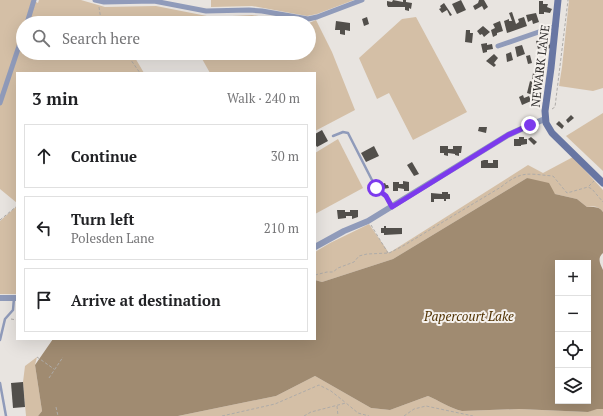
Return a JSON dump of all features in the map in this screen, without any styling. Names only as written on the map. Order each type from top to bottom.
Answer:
[{"type":"main road","name":"NEWARK LANE","points":[[558,0],[545,119],[547,126],[552,133],[603,183]]},
{"type":"street","points":[[29,16],[34,0]]},
{"type":"street","points":[[97,1],[144,0],[206,11],[249,10],[288,16]]},
{"type":"street","points":[[316,17],[362,0]]},
{"type":"street","points":[[498,46],[556,26]]},
{"type":"street","points":[[0,103],[16,55]]},
{"type":"street","points":[[316,246],[344,231],[368,221],[508,135],[545,119]]},
{"type":"street","points":[[0,298],[15,298]]},
{"type":"lane","points":[[333,136],[343,132],[348,133],[376,188],[386,196],[392,207]]},
{"type":"lane","points":[[0,340],[5,319],[13,310],[15,298]]},
{"type":"lane","points":[[0,383],[6,416]]},
{"type":"path","points":[[551,110],[555,107],[568,0]]},
{"type":"path","points":[[97,1],[101,16]]},
{"type":"path","points":[[131,60],[139,72]]},
{"type":"path","points":[[316,275],[333,272],[338,268],[354,262],[359,256],[389,253],[501,187],[513,177],[526,174],[553,176],[567,193],[588,187],[592,189],[603,202]]},
{"type":"path","points":[[0,220],[16,207]]},
{"type":"path","points":[[368,221],[389,253]]},
{"type":"path","points":[[37,357],[55,369]]},
{"type":"path","points":[[49,378],[63,357]]},
{"type":"path","points":[[222,416],[275,404],[319,385],[331,391],[358,413],[369,416]]},
{"type":"path","points":[[304,416],[311,412],[346,404]]},
{"type":"path","points":[[337,406],[338,416]]},
{"type":"path","points":[[404,416],[414,409],[426,406],[473,416]]},
{"type":"path","points":[[56,407],[58,416]]},
{"type":"shaded area","points":[[0,0],[32,0],[38,3],[39,0],[81,0],[105,7],[156,6],[207,16],[16,16],[16,60],[136,60],[143,72],[16,72],[16,202],[0,189]]},
{"type":"shaded area","points":[[211,0],[354,0],[317,14],[307,16],[252,6],[211,7]]},
{"type":"shaded area","points":[[569,0],[603,0],[603,88],[593,91],[559,86]]},
{"type":"shaded area","points":[[252,15],[258,16],[232,16]]},
{"type":"shaded area","points":[[416,17],[467,112],[413,140],[389,93],[377,99],[359,58],[402,19]]},
{"type":"shaded area","points":[[316,20],[332,52],[355,110],[316,130],[316,72],[209,72],[203,60],[316,60]]},
{"type":"shaded area","points":[[603,113],[603,171],[566,136]]},
{"type":"shaded area","points":[[338,139],[363,188],[316,213],[316,152]]},
{"type":"shaded area","points":[[573,157],[603,190],[603,212],[596,207],[587,207],[577,199],[555,194],[527,178],[393,259],[322,282],[316,280],[316,251],[369,224],[389,253],[528,165],[543,173]]},
{"type":"shaded area","points":[[16,207],[16,294],[0,294],[0,221]]},
{"type":"shaded area","points":[[37,357],[35,365],[42,411],[38,416],[26,416],[23,382],[25,366]]},
{"type":"shaded area","points":[[315,376],[371,408],[390,410],[428,396],[462,411],[519,409],[588,412],[597,408],[603,409],[603,416],[178,416],[276,396]]},
{"type":"water","name":"Papercourt Lake","points":[[527,178],[549,183],[555,194],[577,199],[587,207],[596,207],[603,212],[603,253],[600,257],[600,263],[603,270],[603,409],[588,412],[519,409],[462,411],[428,396],[390,410],[371,408],[315,376],[276,396],[178,416],[38,416],[42,411],[35,365],[52,340],[316,340],[316,280],[322,282],[393,259]]},
{"type":"building","points":[[393,0],[403,2],[403,0],[406,0],[406,2],[412,3],[411,9],[409,8],[409,11],[405,10],[405,7],[388,7],[387,1],[392,2]]},
{"type":"building","points":[[461,0],[466,10],[457,14],[452,4]]},
{"type":"building","points":[[479,0],[484,0],[488,7],[484,10],[482,6],[475,10],[473,6],[478,3]]},
{"type":"building","points":[[539,1],[543,1],[543,4],[548,4],[547,7],[552,9],[550,13],[544,12],[544,14],[539,14]]},
{"type":"building","points":[[444,3],[452,15],[450,16],[447,10],[442,13],[439,9]]},
{"type":"building","points":[[512,12],[516,24],[519,22],[518,19],[524,17],[527,26],[507,33],[504,21],[509,19],[509,21],[512,21],[509,13]]},
{"type":"building","points":[[536,13],[539,22],[533,24],[532,20],[528,22],[526,15]]},
{"type":"building","points":[[367,17],[369,24],[364,26],[362,19]]},
{"type":"building","points":[[336,21],[350,23],[350,31],[345,30],[345,35],[340,34],[340,30],[335,30]]},
{"type":"building","points":[[500,21],[503,31],[497,33],[497,35],[493,37],[491,30],[495,28],[493,24]]},
{"type":"building","points":[[483,26],[490,32],[484,37],[477,31]]},
{"type":"building","points":[[466,30],[470,30],[470,33],[473,33],[472,43],[465,42]]},
{"type":"building","points":[[543,39],[545,45],[549,43],[551,48],[547,49],[546,46],[538,49],[536,41]]},
{"type":"building","points":[[487,43],[487,45],[492,44],[493,49],[487,50],[487,52],[483,53],[481,44]]},
{"type":"building","points":[[522,45],[525,54],[517,57],[515,47]]},
{"type":"building","points":[[511,52],[513,60],[507,62],[506,54]]},
{"type":"building","points":[[494,54],[498,58],[494,63],[496,65],[494,67],[486,61]]},
{"type":"building","points":[[530,55],[532,63],[528,64],[526,56]]},
{"type":"building","points":[[533,73],[540,75],[538,81],[532,79]]},
{"type":"building","points":[[530,81],[535,83],[533,95],[527,93]]},
{"type":"building","points":[[523,95],[524,98],[529,96],[531,101],[522,105],[519,97]]},
{"type":"building","points":[[571,115],[574,118],[568,123],[566,120]]},
{"type":"building","points":[[559,121],[564,126],[562,129],[556,124]]},
{"type":"building","points":[[479,127],[487,127],[486,133],[478,131]]},
{"type":"building","points":[[322,130],[328,141],[317,147],[316,133]]},
{"type":"building","points":[[519,137],[524,137],[524,139],[527,139],[527,144],[514,146],[514,139],[519,139]]},
{"type":"building","points":[[531,137],[537,142],[534,145],[528,139]]},
{"type":"building","points":[[374,146],[379,156],[366,162],[361,153]]},
{"type":"building","points":[[440,146],[448,146],[448,149],[453,149],[453,146],[462,146],[461,153],[459,153],[459,156],[448,153],[448,156],[444,155],[444,153],[440,153]]},
{"type":"building","points":[[488,160],[488,163],[493,163],[493,160],[498,160],[498,168],[481,168],[481,161]]},
{"type":"building","points":[[412,162],[419,174],[414,176],[407,165]]},
{"type":"building","points":[[403,181],[409,182],[409,191],[404,191],[404,189],[398,188],[398,191],[393,191],[393,182],[403,184]]},
{"type":"building","points":[[385,183],[389,188],[383,189],[382,184]]},
{"type":"building","points":[[442,192],[448,192],[448,194],[450,194],[450,199],[446,199],[446,201],[444,201],[444,199],[434,199],[434,202],[431,202],[431,193],[442,194]]},
{"type":"building","points":[[337,210],[345,210],[345,212],[350,212],[350,210],[358,210],[358,217],[352,219],[352,216],[346,216],[346,218],[338,219]]},
{"type":"building","points":[[384,226],[386,226],[386,228],[402,228],[402,234],[384,235],[384,233],[381,233],[381,228],[384,228]]},
{"type":"building","points":[[23,382],[25,407],[13,408],[11,383]]},
{"type":"route","points":[[376,188],[386,196],[392,207],[508,135],[530,125]]}]
